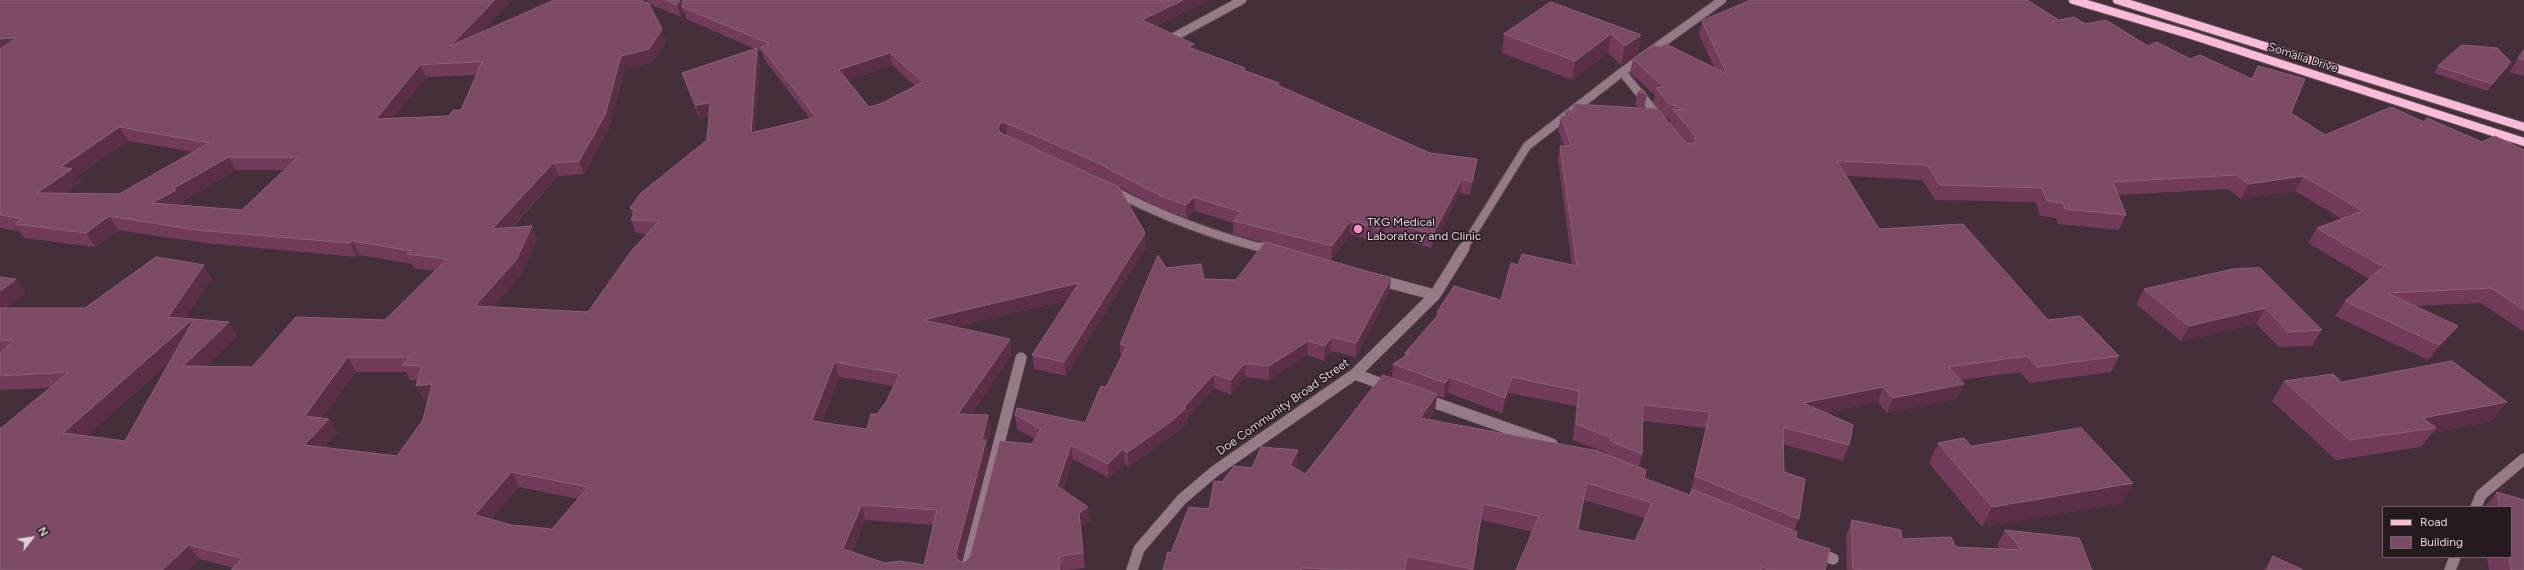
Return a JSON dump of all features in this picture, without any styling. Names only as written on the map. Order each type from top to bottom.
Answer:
[{"type":"main road","name":"Somalia Drive","points":[[2073,0],[2188,34],[2524,142]]},
{"type":"main road","name":"Somalia Drive","points":[[2117,0],[2524,126]]},
{"type":"street","points":[[1172,38],[1242,0]]},
{"type":"street","name":"Doe Community Broad Street","points":[[1132,570],[1139,549],[1182,500],[1215,471],[1354,374],[1435,294],[1527,146],[1622,72],[1722,0]]},
{"type":"street","points":[[1622,72],[1666,125]]},
{"type":"street","points":[[1102,185],[1160,215],[1226,239],[1280,254]]},
{"type":"street","points":[[1366,276],[1435,294]]},
{"type":"street","points":[[966,570],[1021,358]]},
{"type":"street","points":[[1354,374],[1400,390]]},
{"type":"street","points":[[1415,396],[1566,449]]},
{"type":"street","points":[[2476,506],[2480,496],[2524,459]]},
{"type":"street","points":[[1805,547],[1833,559]]},
{"type":"street","points":[[2450,570],[2455,558]]},
{"type":"building","points":[[0,0],[495,0],[450,46],[554,0],[640,0],[649,4],[662,29],[649,49],[621,56],[605,115],[579,161],[553,163],[492,229],[532,226],[516,260],[475,306],[588,312],[632,250],[659,221],[631,220],[635,210],[630,208],[641,193],[707,140],[710,103],[696,105],[682,73],[757,48],[751,133],[816,117],[761,47],[770,44],[682,7],[683,0],[1183,0],[1142,20],[1194,44],[1188,47],[1245,68],[1243,70],[1279,83],[1277,85],[1430,153],[1477,159],[1472,182],[1462,179],[1433,234],[1385,220],[1379,229],[1350,221],[1332,246],[1233,221],[1241,212],[1194,197],[1186,205],[1161,196],[1096,162],[1006,123],[1000,123],[998,129],[1001,133],[1119,187],[1145,233],[1064,362],[1032,355],[1079,283],[923,320],[1010,339],[958,414],[988,415],[982,440],[986,440],[956,554],[956,558],[961,562],[965,562],[970,557],[1000,441],[1032,444],[1041,429],[1015,415],[1017,408],[1085,423],[1101,386],[1106,387],[1127,346],[1120,344],[1158,255],[1166,268],[1201,264],[1204,279],[1236,280],[1265,242],[1391,278],[1356,343],[1331,337],[1325,346],[1308,341],[1269,366],[1245,363],[1231,380],[1214,374],[1184,407],[1186,408],[1173,420],[1128,452],[1123,449],[1108,464],[1071,445],[1057,486],[1088,507],[1079,513],[1083,553],[1060,556],[1060,570],[231,570],[242,558],[189,545],[162,570],[0,570],[0,429],[69,372],[0,376],[0,353],[14,340],[0,341],[0,308],[85,308],[156,257],[204,265],[168,317],[193,319],[63,433],[125,441],[194,319],[229,322],[183,366],[252,367],[296,317],[385,320],[447,259],[407,254],[411,251],[352,241],[350,243],[196,230],[109,216],[86,233],[15,224],[23,219],[0,215],[0,49],[16,38],[0,39]],"holes":[[[890,53],[923,82],[880,104],[869,107],[839,70]],[[482,62],[461,110],[453,110],[449,116],[376,119],[420,65]],[[120,127],[209,143],[119,194],[37,193],[72,169],[61,167]],[[229,157],[298,157],[242,210],[152,203],[176,190],[173,189]],[[348,357],[409,357],[402,365],[422,366],[416,386],[432,384],[423,420],[397,456],[304,445],[329,419],[305,416]],[[835,362],[900,374],[886,402],[877,414],[871,414],[867,429],[812,421]],[[512,472],[588,487],[552,529],[512,525],[475,515]],[[862,505],[937,510],[924,565],[900,561],[885,563],[843,549]]]},
{"type":"building","points":[[666,0],[680,0],[677,5]]},
{"type":"building","points":[[1751,0],[2027,0],[2059,20],[2074,17],[2085,24],[2106,20],[2148,46],[2157,42],[2190,59],[2200,55],[2252,79],[2258,66],[2305,79],[2291,113],[2325,135],[2391,107],[2424,122],[2427,118],[2482,142],[2495,136],[2524,150],[2524,310],[2492,288],[2387,293],[2458,326],[2439,345],[2345,301],[2386,264],[2380,265],[2317,228],[2363,211],[2303,176],[2249,184],[2236,175],[2113,182],[2126,215],[2065,209],[2063,203],[2047,201],[2042,188],[1940,185],[1927,165],[1837,161],[1879,229],[1963,224],[2048,320],[2080,316],[2119,356],[2037,367],[2027,356],[1948,367],[1964,384],[1893,398],[1883,387],[1803,403],[1853,425],[1849,445],[1783,427],[1784,472],[1805,479],[1799,519],[1695,476],[1710,412],[1643,405],[1642,454],[1610,441],[1611,438],[1576,424],[1579,391],[1512,377],[1505,398],[1450,377],[1445,383],[1393,364],[1409,354],[1405,353],[1440,313],[1437,312],[1454,286],[1501,300],[1511,263],[1518,265],[1522,254],[1577,266],[1560,146],[1571,146],[1561,116],[1569,115],[1566,110],[1576,110],[1574,104],[1658,109],[1686,143],[1694,144],[1695,136],[1673,109],[1686,110],[1668,103],[1656,88],[1664,87],[1633,59],[1653,45],[1659,47],[1666,44],[1727,74],[1702,21]]},
{"type":"building","points":[[1551,2],[1641,35],[1625,46],[1611,34],[1575,61],[1504,34]]},
{"type":"building","points":[[2462,45],[2497,48],[2511,62],[2492,84],[2438,66]]},
{"type":"building","points":[[2524,50],[2524,60],[2518,58]]},
{"type":"building","points":[[1643,90],[1647,95],[1638,91]]},
{"type":"building","points":[[2260,268],[2322,330],[2288,332],[2265,308],[2189,326],[2144,289],[2233,269]]},
{"type":"building","points":[[0,277],[16,279],[0,291]]},
{"type":"building","points":[[2452,361],[2507,402],[2423,418],[2436,428],[2349,440],[2284,381],[2333,374],[2341,382]]},
{"type":"building","points":[[1383,375],[1437,394],[1420,418],[1598,451],[1646,470],[1644,478],[1690,495],[1692,489],[1797,532],[1796,538],[1830,549],[1825,570],[1771,570],[1762,567],[1761,570],[1516,570],[1539,516],[1483,504],[1473,569],[1407,556],[1405,570],[1302,568],[1301,570],[1163,570],[1168,552],[1171,553],[1189,507],[1209,509],[1214,481],[1222,482],[1234,466],[1252,468],[1261,447],[1298,450],[1290,465],[1305,474]],"holes":[[[1587,483],[1652,503],[1635,541],[1578,530]]]},
{"type":"building","points":[[2081,428],[2133,483],[1992,507],[1938,443],[1964,438],[1971,446]]},
{"type":"building","points":[[2497,492],[2524,500],[2524,570],[2511,570],[2509,558],[2512,558],[2512,506],[2500,506]]},
{"type":"building","points":[[1852,520],[1901,530],[1902,539],[1951,537],[1956,547],[2022,550],[2005,530],[2079,538],[2092,570],[1864,570],[1853,568]]},
{"type":"building","points":[[2273,556],[2303,570],[2268,570]]},
{"type":"place","name":"TKG Medical Laboratory and Clinic","points":[[1358,229]]}]
